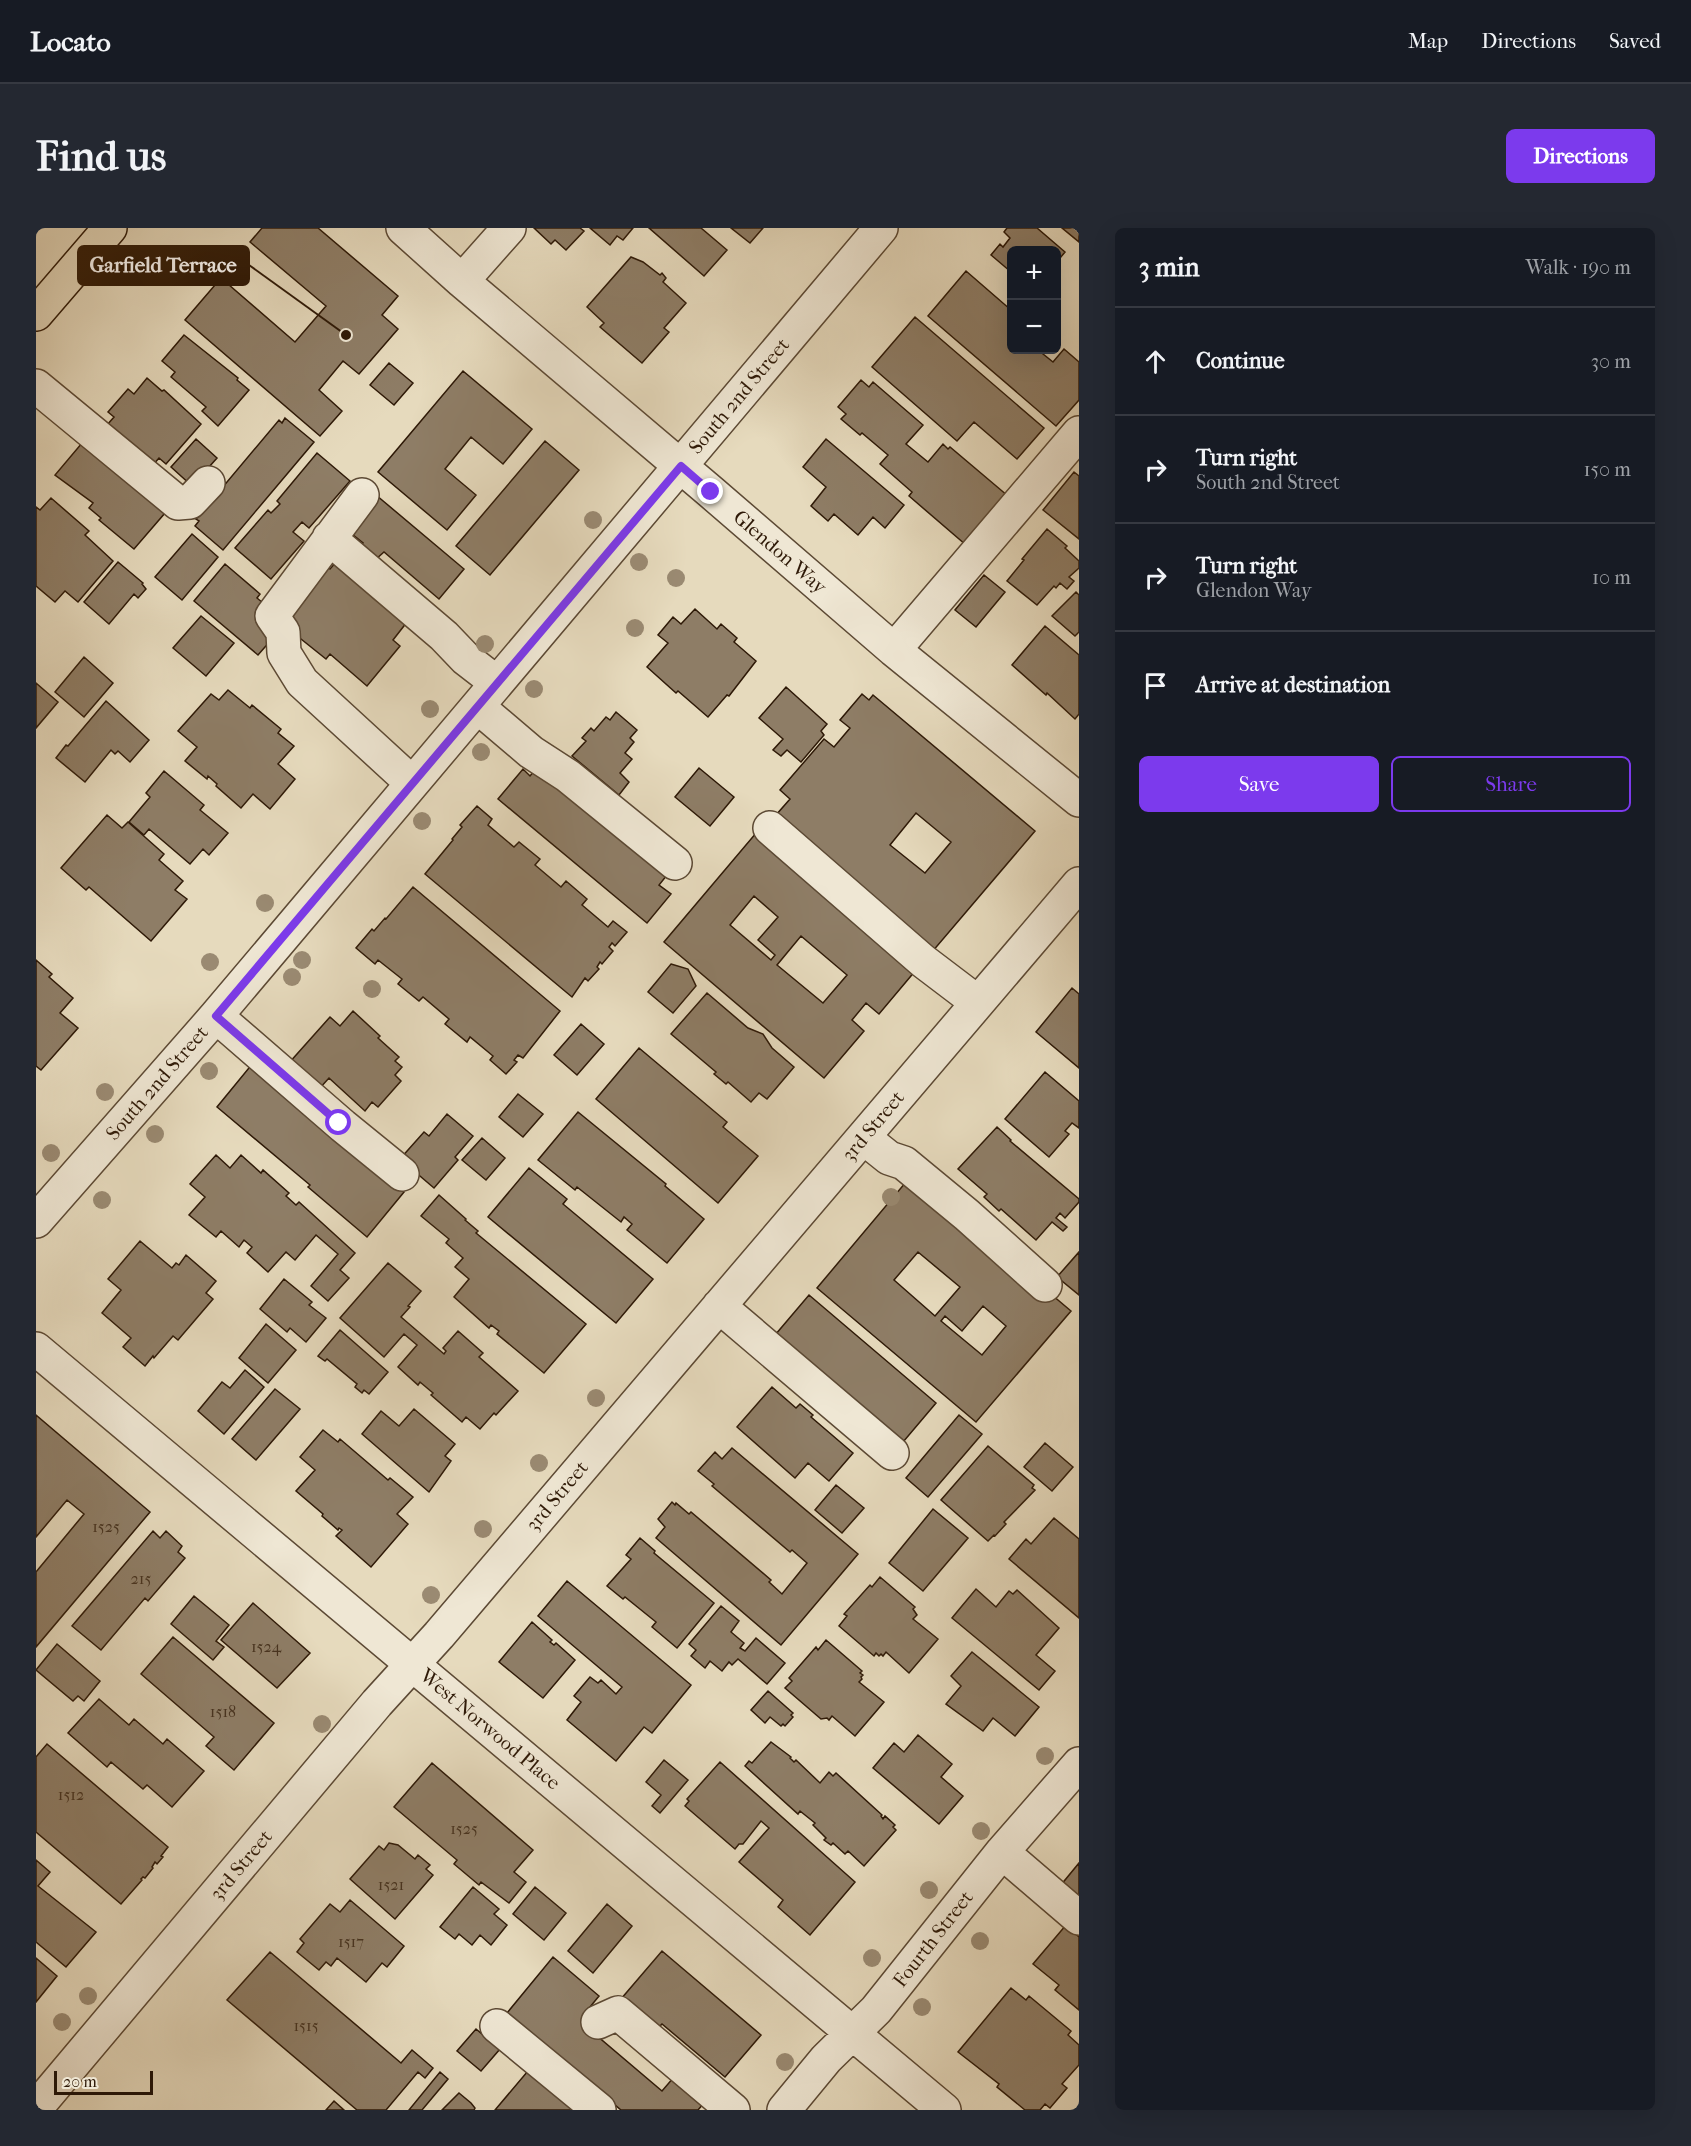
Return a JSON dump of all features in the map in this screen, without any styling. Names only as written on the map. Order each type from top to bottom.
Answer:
[{"type":"main road","points":[[36,314],[110,228]]},
{"type":"street","name":"Glendon Way","points":[[403,228],[894,650],[1079,801]]},
{"type":"street","points":[[462,281],[509,228]]},
{"type":"street","name":"South 2nd Street","points":[[36,1221],[216,1016],[881,228]]},
{"type":"street","points":[[36,386],[178,503],[190,502],[208,483]]},
{"type":"street","points":[[894,650],[1079,433]]},
{"type":"street","points":[[362,495],[272,616],[283,632],[284,653],[302,682],[369,746],[412,783]]},
{"type":"street","points":[[329,537],[436,629],[466,659],[487,695],[531,752],[568,776],[675,863]]},
{"type":"street","points":[[770,828],[923,962],[977,1002]]},
{"type":"street","name":"3rd Street","points":[[36,2109],[362,1721],[864,1138],[1079,884]]},
{"type":"street","points":[[216,1016],[402,1174]]},
{"type":"street","points":[[864,1138],[889,1158],[904,1163],[967,1215],[1045,1285]]},
{"type":"street","points":[[719,1306],[892,1453]]},
{"type":"street","name":"West Norwood Place","points":[[36,1348],[944,2110]]},
{"type":"street","name":"Fourth Street","points":[[784,2110],[826,2059],[876,2010],[1002,1852],[1079,1764]]},
{"type":"street","points":[[1002,1852],[1079,1918]]},
{"type":"street","points":[[598,2022],[618,2013],[733,2110]]},
{"type":"street","points":[[497,2026],[599,2110]]},
{"type":"building","points":[[262,228],[318,228],[398,296],[382,315],[398,329],[359,374],[343,361],[319,390],[342,411],[320,436],[185,320],[221,278],[295,342],[326,306],[250,242]]},
{"type":"building","points":[[534,228],[580,228],[584,231],[566,250],[555,240],[551,244]]},
{"type":"building","points":[[590,228],[633,228],[623,240],[617,236],[610,245]]},
{"type":"building","points":[[649,228],[701,228],[727,250],[704,276]]},
{"type":"building","points":[[731,228],[763,228],[750,243]]},
{"type":"building","points":[[1007,228],[1037,228],[1058,246],[1007,246],[1007,269],[991,255],[1000,244],[1003,247],[1010,238],[1004,232]]},
{"type":"building","points":[[1062,228],[1079,228],[1079,242]]},
{"type":"building","points":[[631,257],[643,262],[660,275],[662,273],[666,278],[663,282],[686,303],[664,328],[669,332],[642,363],[600,327],[604,323],[587,307]]},
{"type":"building","points":[[966,271],[1007,307],[1007,354],[1043,354],[1053,362],[1064,349],[1079,362],[1079,400],[1056,426],[928,316]]},
{"type":"building","points":[[915,317],[1044,428],[1017,459],[974,422],[957,441],[872,367]]},
{"type":"building","points":[[184,335],[238,378],[237,380],[249,390],[218,426],[202,411],[206,407],[171,377],[175,372],[162,361]]},
{"type":"building","points":[[389,363],[413,383],[394,405],[370,385]]},
{"type":"building","points":[[463,371],[532,429],[503,464],[471,437],[445,469],[476,495],[447,530],[378,472]]},
{"type":"building","points":[[147,378],[162,391],[164,390],[201,424],[166,464],[159,458],[146,473],[100,433],[114,417],[108,412],[128,389],[134,394]]},
{"type":"building","points":[[861,380],[869,387],[873,382],[923,425],[906,444],[928,462],[943,444],[948,449],[950,447],[1008,496],[966,545],[909,496],[912,492],[880,464],[888,455],[841,419],[846,414],[838,407]]},
{"type":"building","points":[[285,418],[314,442],[223,550],[195,526],[199,521],[196,519],[279,420],[282,423]]},
{"type":"building","points":[[196,439],[217,458],[192,486],[171,467]]},
{"type":"building","points":[[826,439],[904,505],[885,528],[873,517],[858,535],[834,514],[828,521],[811,506],[826,487],[803,467]]},
{"type":"building","points":[[545,441],[579,470],[490,575],[456,546]]},
{"type":"building","points":[[82,443],[165,513],[134,549],[99,520],[101,518],[89,508],[93,503],[55,475]]},
{"type":"building","points":[[317,453],[350,481],[309,528],[302,522],[293,532],[304,541],[271,579],[235,548],[268,510],[271,513],[280,504],[277,501]]},
{"type":"building","points":[[1074,472],[1079,476],[1079,539],[1043,510]]},
{"type":"building","points":[[376,495],[464,569],[439,599],[384,552],[375,560],[360,547],[363,543],[347,530]]},
{"type":"building","points":[[51,498],[89,531],[85,535],[113,561],[78,602],[65,591],[55,602],[36,586],[36,507],[40,510]]},
{"type":"building","points":[[1047,529],[1067,546],[1065,548],[1079,561],[1079,568],[1069,577],[1074,581],[1067,589],[1060,583],[1056,588],[1054,586],[1037,605],[1007,581]]},
{"type":"building","points":[[192,534],[218,557],[182,600],[155,577]]},
{"type":"building","points":[[320,561],[330,569],[337,561],[377,601],[379,598],[407,622],[393,640],[400,646],[367,686],[330,654],[326,659],[281,623],[305,600],[294,591]]},
{"type":"building","points":[[118,562],[143,583],[146,589],[138,598],[134,594],[109,624],[84,602]]},
{"type":"building","points":[[225,564],[260,594],[257,598],[263,603],[256,612],[279,631],[258,655],[194,601]]},
{"type":"building","points":[[984,575],[1005,592],[976,627],[955,610]]},
{"type":"building","points":[[1076,592],[1079,595],[1079,632],[1075,636],[1052,616]]},
{"type":"building","points":[[695,609],[717,629],[721,624],[737,638],[734,642],[756,661],[729,696],[727,695],[708,717],[647,667],[668,643],[658,635],[673,617],[681,624]]},
{"type":"building","points":[[201,616],[234,643],[206,676],[173,648]]},
{"type":"building","points":[[1045,626],[1079,655],[1079,714],[1075,719],[1012,665]]},
{"type":"building","points":[[84,657],[113,683],[84,717],[55,692]]},
{"type":"building","points":[[36,683],[58,702],[36,728]]},
{"type":"building","points":[[786,687],[827,724],[821,731],[824,735],[801,762],[787,750],[781,756],[773,750],[783,739],[759,718]]},
{"type":"building","points":[[228,690],[250,708],[252,705],[281,729],[278,733],[294,746],[278,764],[295,779],[270,809],[253,794],[241,808],[208,776],[207,779],[185,761],[197,747],[178,731],[211,694],[219,700]]},
{"type":"building","points":[[862,694],[869,700],[873,695],[1035,831],[932,952],[776,815],[790,799],[780,790],[824,739],[834,747],[850,728],[840,720]],"holes":[[[916,813],[951,842],[925,873],[890,845]]]},
{"type":"building","points":[[106,701],[149,740],[130,762],[118,751],[115,754],[111,750],[85,782],[56,758]]},
{"type":"building","points":[[616,712],[637,730],[630,738],[634,742],[625,753],[632,759],[620,773],[629,782],[619,795],[572,756],[586,741],[582,738],[591,728],[594,731],[606,717],[610,720]]},
{"type":"building","points":[[542,762],[671,870],[659,885],[671,894],[647,923],[498,799],[523,769],[530,776]]},
{"type":"building","points":[[699,768],[734,797],[710,826],[675,797]]},
{"type":"building","points":[[164,771],[204,805],[200,810],[228,833],[209,855],[203,849],[190,864],[149,829],[144,835],[129,822],[150,797],[146,793]]},
{"type":"building","points":[[477,806],[492,819],[488,825],[514,847],[519,842],[540,859],[535,865],[561,887],[566,881],[587,899],[582,905],[608,927],[613,921],[627,932],[615,946],[612,943],[609,947],[613,951],[602,964],[600,962],[597,967],[599,969],[588,981],[585,978],[572,997],[425,874],[453,840],[462,827],[460,825]]},
{"type":"building","points":[[107,815],[122,828],[128,822],[164,854],[159,860],[183,881],[175,890],[187,899],[151,941],[89,887],[86,890],[61,868]]},
{"type":"building","points":[[762,826],[921,964],[879,1014],[866,1003],[852,1020],[864,1031],[824,1078],[664,942]],"holes":[[[754,896],[778,917],[758,940],[775,955],[771,960],[730,925]],[[801,936],[847,975],[823,1003],[777,965]]]},
{"type":"building","points":[[413,887],[560,1011],[523,1058],[518,1055],[514,1060],[517,1062],[506,1074],[490,1060],[493,1056],[470,1037],[467,1042],[445,1024],[449,1019],[423,997],[419,1001],[398,984],[402,979],[378,960],[375,964],[356,948],[372,929],[374,931],[386,919]]},
{"type":"building","points":[[36,960],[52,974],[49,977],[73,998],[60,1013],[78,1028],[41,1070],[36,1066]]},
{"type":"building","points":[[671,964],[688,969],[696,986],[673,1013],[648,992]]},
{"type":"building","points":[[1072,988],[1079,994],[1079,1068],[1036,1032]]},
{"type":"building","points":[[707,993],[748,1028],[763,1034],[772,1048],[794,1067],[767,1099],[759,1093],[751,1102],[728,1082],[726,1084],[714,1074],[716,1072],[671,1034]]},
{"type":"building","points":[[353,1011],[399,1057],[395,1061],[402,1067],[395,1075],[401,1081],[378,1107],[372,1102],[365,1111],[329,1078],[319,1089],[289,1063],[330,1017],[340,1026]]},
{"type":"building","points":[[581,1024],[604,1044],[577,1075],[554,1055]]},
{"type":"building","points":[[639,1048],[727,1122],[723,1127],[758,1156],[718,1203],[596,1099]]},
{"type":"building","points":[[253,1063],[404,1192],[367,1237],[308,1187],[310,1185],[217,1107]]},
{"type":"building","points":[[1045,1072],[1079,1101],[1079,1128],[1072,1123],[1065,1131],[1069,1134],[1049,1157],[1005,1119]]},
{"type":"building","points":[[518,1094],[543,1114],[523,1137],[499,1117]]},
{"type":"building","points":[[578,1112],[666,1184],[665,1186],[704,1219],[667,1263],[627,1230],[632,1224],[624,1217],[621,1222],[577,1187],[575,1190],[538,1160]]},
{"type":"building","points":[[447,1114],[473,1136],[455,1157],[458,1160],[434,1188],[400,1159],[424,1132],[429,1136]]},
{"type":"building","points":[[997,1127],[1010,1141],[1079,1199],[1065,1218],[1060,1213],[1056,1218],[1067,1227],[1063,1231],[1052,1222],[1036,1240],[1001,1209],[999,1211],[984,1197],[987,1194],[958,1169]]},
{"type":"building","points":[[482,1138],[505,1158],[486,1180],[462,1160]]},
{"type":"building","points":[[216,1155],[230,1168],[241,1155],[261,1173],[263,1170],[289,1193],[286,1196],[296,1205],[299,1202],[355,1253],[340,1270],[349,1278],[328,1301],[311,1286],[338,1254],[316,1235],[295,1260],[286,1252],[268,1272],[247,1253],[252,1247],[244,1240],[239,1247],[221,1231],[216,1237],[189,1215],[205,1197],[190,1184]]},
{"type":"building","points":[[529,1168],[567,1199],[563,1204],[653,1279],[616,1323],[488,1217]]},
{"type":"building","points":[[911,1176],[1071,1311],[976,1422],[817,1288]],"holes":[[[918,1252],[960,1287],[935,1316],[894,1280]],[[983,1306],[1006,1326],[982,1355],[941,1321],[945,1316],[962,1331]]]},
{"type":"building","points":[[439,1195],[478,1231],[476,1233],[586,1324],[544,1373],[497,1334],[499,1331],[491,1325],[489,1328],[454,1297],[469,1279],[455,1267],[463,1258],[446,1243],[449,1239],[421,1216]]},
{"type":"building","points":[[140,1241],[172,1268],[176,1263],[179,1265],[186,1255],[216,1281],[206,1293],[213,1299],[178,1340],[173,1336],[145,1366],[123,1347],[131,1338],[102,1313],[121,1290],[108,1279]]},
{"type":"building","points":[[1079,1252],[1079,1295],[1057,1277]]},
{"type":"building","points":[[388,1263],[421,1291],[401,1317],[444,1354],[446,1351],[443,1348],[458,1331],[483,1353],[479,1357],[518,1391],[480,1429],[466,1417],[462,1422],[431,1395],[433,1393],[420,1382],[418,1385],[398,1367],[417,1345],[404,1334],[384,1357],[340,1318]]},
{"type":"building","points":[[284,1279],[312,1302],[309,1305],[326,1318],[306,1342],[290,1328],[287,1332],[260,1309]]},
{"type":"building","points":[[809,1295],[936,1403],[898,1448],[770,1341]]},
{"type":"building","points":[[266,1324],[296,1350],[268,1383],[239,1358]]},
{"type":"building","points":[[340,1330],[388,1372],[369,1394],[364,1390],[362,1393],[355,1387],[357,1384],[327,1359],[325,1361],[318,1356]]},
{"type":"building","points":[[245,1370],[264,1387],[224,1434],[198,1411],[222,1382],[230,1388]]},
{"type":"building","points":[[772,1387],[796,1408],[800,1404],[813,1415],[811,1417],[853,1453],[829,1481],[808,1463],[795,1478],[737,1427]]},
{"type":"building","points":[[275,1389],[300,1409],[256,1460],[232,1439]]},
{"type":"building","points":[[414,1409],[455,1444],[445,1456],[451,1461],[429,1492],[362,1434],[381,1411],[399,1426]]},
{"type":"building","points":[[36,1415],[150,1512],[36,1647],[36,1572],[84,1514],[67,1500],[36,1537]]},
{"type":"building","points":[[959,1415],[982,1434],[928,1497],[906,1478]]},
{"type":"building","points":[[323,1430],[338,1442],[340,1439],[388,1480],[390,1478],[413,1497],[397,1514],[408,1524],[371,1567],[336,1536],[342,1530],[339,1528],[338,1530],[296,1491],[315,1470],[300,1457]]},
{"type":"building","points":[[1045,1443],[1073,1467],[1052,1491],[1024,1467]]},
{"type":"building","points":[[988,1446],[1034,1485],[1032,1488],[1035,1490],[988,1541],[941,1500]]},
{"type":"building","points":[[732,1448],[858,1554],[781,1645],[656,1538],[665,1527],[658,1519],[672,1502],[675,1505],[676,1503],[689,1514],[691,1512],[771,1580],[769,1582],[782,1594],[807,1563],[792,1550],[790,1552],[712,1486],[714,1484],[698,1471],[715,1452],[722,1459]]},
{"type":"building","points":[[836,1485],[864,1508],[842,1533],[815,1510]]},
{"type":"building","points":[[933,1509],[968,1538],[923,1591],[889,1563]]},
{"type":"building","points":[[1054,1518],[1079,1539],[1079,1618],[1009,1559],[1026,1539],[1031,1544]]},
{"type":"building","points":[[153,1531],[160,1538],[166,1531],[182,1546],[178,1552],[185,1558],[148,1601],[145,1598],[101,1650],[72,1626]]},
{"type":"building","points":[[640,1538],[655,1551],[654,1553],[714,1603],[677,1648],[652,1627],[656,1622],[607,1586],[631,1559],[626,1555]]},
{"type":"building","points":[[880,1577],[915,1607],[913,1609],[917,1615],[913,1619],[938,1639],[909,1673],[886,1652],[883,1656],[876,1653],[874,1656],[839,1626],[847,1616],[844,1614]]},
{"type":"building","points":[[567,1581],[691,1685],[652,1733],[644,1727],[616,1761],[567,1720],[581,1702],[574,1696],[590,1677],[598,1683],[601,1680],[616,1694],[622,1687],[538,1616]]},
{"type":"building","points":[[976,1589],[996,1607],[1009,1591],[1013,1594],[1017,1590],[1059,1628],[1036,1655],[1055,1671],[1039,1690],[952,1618]]},
{"type":"building","points":[[194,1596],[229,1625],[216,1641],[224,1647],[213,1660],[171,1624]]},
{"type":"building","points":[[253,1603],[310,1653],[277,1688],[221,1640]]},
{"type":"building","points":[[721,1606],[739,1621],[731,1632],[744,1643],[740,1648],[745,1651],[756,1638],[785,1663],[767,1684],[738,1659],[732,1665],[729,1662],[722,1671],[710,1661],[705,1668],[691,1656],[696,1650],[689,1644]]},
{"type":"building","points":[[532,1622],[552,1640],[550,1642],[554,1645],[556,1643],[575,1660],[543,1698],[499,1662]]},
{"type":"building","points":[[173,1637],[274,1723],[234,1770],[206,1746],[214,1737],[141,1674]]},
{"type":"building","points":[[826,1640],[862,1671],[860,1673],[863,1675],[862,1679],[859,1682],[884,1702],[855,1736],[832,1716],[829,1720],[821,1719],[785,1688],[792,1681],[789,1678],[816,1647],[818,1650]]},
{"type":"building","points":[[57,1644],[100,1681],[84,1701],[78,1696],[73,1701],[36,1670]]},
{"type":"building","points":[[972,1652],[1039,1707],[1015,1736],[993,1718],[983,1731],[946,1704],[961,1686],[951,1676]]},
{"type":"building","points":[[768,1691],[793,1713],[791,1715],[793,1717],[785,1726],[783,1724],[781,1726],[770,1717],[765,1723],[751,1710]]},
{"type":"building","points":[[99,1699],[129,1725],[134,1719],[163,1744],[167,1739],[204,1771],[172,1807],[147,1785],[143,1789],[111,1762],[107,1767],[68,1733]]},
{"type":"building","points":[[918,1735],[952,1764],[941,1777],[963,1796],[939,1824],[873,1768],[894,1743],[904,1752]]},
{"type":"building","points":[[771,1742],[791,1757],[794,1762],[796,1760],[820,1783],[829,1772],[833,1776],[836,1773],[882,1815],[883,1819],[885,1816],[895,1825],[893,1827],[896,1830],[864,1866],[848,1851],[845,1854],[833,1843],[831,1845],[824,1840],[826,1838],[813,1825],[815,1823],[800,1811],[798,1814],[745,1766],[749,1761],[752,1763]]},
{"type":"building","points":[[47,1744],[168,1847],[161,1856],[163,1857],[157,1864],[155,1862],[145,1878],[141,1879],[121,1904],[36,1832],[36,1757]]},
{"type":"building","points":[[664,1760],[688,1780],[660,1813],[652,1806],[661,1795],[646,1782]]},
{"type":"building","points":[[720,1762],[855,1882],[810,1935],[778,1907],[783,1900],[739,1862],[769,1828],[761,1821],[743,1844],[739,1844],[735,1849],[685,1806],[689,1801],[687,1799]]},
{"type":"building","points":[[432,1763],[533,1850],[514,1872],[526,1882],[509,1903],[481,1882],[479,1885],[454,1864],[457,1860],[394,1807]]},
{"type":"building","points":[[389,1843],[398,1845],[415,1859],[418,1855],[430,1865],[426,1869],[433,1875],[395,1919],[350,1879],[379,1846],[384,1850]]},
{"type":"building","points":[[36,1860],[50,1872],[38,1886],[96,1932],[66,1967],[36,1942]]},
{"type":"building","points":[[1079,1863],[1079,1910],[1056,1891]]},
{"type":"building","points":[[473,1887],[499,1909],[494,1914],[507,1925],[491,1945],[480,1935],[472,1945],[459,1934],[455,1939],[440,1927]]},
{"type":"building","points":[[535,1887],[566,1913],[544,1940],[513,1914]]},
{"type":"building","points":[[350,1900],[404,1946],[387,1967],[382,1963],[366,1982],[337,1958],[331,1966],[326,1962],[319,1970],[297,1952],[304,1943],[300,1939],[330,1904],[340,1912]]},
{"type":"building","points":[[607,1904],[632,1926],[593,1973],[568,1951]]},
{"type":"building","points":[[1066,1925],[1079,1937],[1079,2010],[1055,1990],[1059,1985],[1033,1964]]},
{"type":"building","points":[[662,1951],[761,2035],[725,2077],[662,2024],[657,2029],[621,1999]]},
{"type":"building","points":[[270,1952],[401,2063],[412,2050],[433,2068],[425,2078],[418,2072],[386,2110],[357,2110],[227,2000]]},
{"type":"building","points":[[553,1957],[599,1996],[585,2013],[583,2024],[662,2091],[674,2077],[704,2103],[698,2110],[621,2110],[507,2013]]},
{"type":"building","points":[[36,1958],[57,1976],[36,2002]]},
{"type":"building","points":[[1011,1988],[1026,2000],[1029,1996],[1071,2031],[1068,2035],[1079,2045],[1079,2065],[1062,2084],[1067,2088],[1050,2108],[1045,2104],[1040,2110],[1025,2110],[997,2087],[999,2084],[958,2052]]},
{"type":"building","points":[[476,2029],[500,2049],[481,2071],[457,2051]]},
{"type":"building","points":[[533,2065],[591,2110],[495,2110]]},
{"type":"building","points":[[440,2072],[448,2079],[422,2110],[409,2110]]},
{"type":"building","points":[[459,2093],[471,2103],[474,2110],[442,2110]]},
{"type":"building","points":[[334,2101],[344,2110],[326,2110]]},
{"type":"place","name":"Garfield Terrace","points":[[346,335]]},
{"type":"route","points":[[339,1123],[216,1016],[681,466],[711,492]]}]
